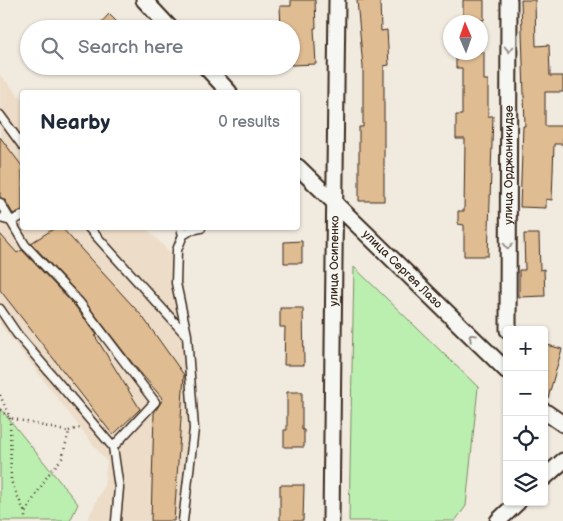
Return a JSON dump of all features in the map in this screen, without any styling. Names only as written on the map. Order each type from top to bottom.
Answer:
[{"type":"street","name":"улица Осипенко","points":[[331,521],[337,0]]},
{"type":"street","name":"улица Орджоникидзе","points":[[508,326],[509,0]]},
{"type":"street","points":[[146,1],[163,20]]},
{"type":"street","points":[[213,75],[227,90]]},
{"type":"street","name":"улица Сергея Лазо","points":[[300,169],[503,367]]},
{"type":"street","points":[[548,414],[563,424]]},
{"type":"street","points":[[548,474],[563,461]]},
{"type":"street","points":[[498,521],[514,506]]},
{"type":"lane","points":[[0,115],[20,142]]},
{"type":"lane","points":[[0,203],[25,245],[79,302],[155,402],[113,448]]},
{"type":"lane","points":[[0,218],[11,222],[20,217]]},
{"type":"lane","points":[[91,230],[187,336]]},
{"type":"lane","points":[[182,231],[177,250],[176,283],[187,336],[194,429],[183,521]]},
{"type":"lane","points":[[0,309],[17,334],[113,448],[119,488],[116,521]]},
{"type":"path","points":[[0,395],[10,418],[11,481],[25,513],[25,521]]},
{"type":"path","points":[[0,410],[10,418],[69,432],[62,458],[48,475],[25,513]]},
{"type":"shaded area","points":[[0,75],[20,97],[20,230],[148,230],[181,264],[194,429],[187,521],[87,521],[104,486],[107,462],[0,324]]},
{"type":"green space","points":[[354,267],[478,387],[466,506],[455,521],[349,521]]},
{"type":"green space","points":[[0,408],[78,504],[70,521],[0,521]]},
{"type":"building","points":[[291,0],[315,0],[316,64],[300,65],[300,20],[281,20],[280,6],[291,6]]},
{"type":"building","points":[[357,0],[380,0],[381,31],[387,30],[389,65],[384,66],[384,201],[359,201],[359,127],[363,127],[363,67]]},
{"type":"building","points":[[463,0],[484,0],[484,15],[463,15]]},
{"type":"building","points":[[521,0],[535,0],[536,46],[549,45],[550,76],[563,76],[563,92],[545,92],[545,126],[563,126],[563,144],[554,144],[552,200],[546,199],[546,208],[520,207],[523,126],[525,126]]},
{"type":"building","points":[[109,14],[115,20],[103,20]]},
{"type":"building","points":[[456,60],[484,60],[484,80],[488,80],[488,116],[493,116],[488,256],[464,256],[464,225],[458,224],[458,211],[464,211],[465,139],[456,139],[456,115],[462,115],[462,68],[456,68]]},
{"type":"building","points":[[0,137],[20,163],[20,211],[13,214],[5,200],[0,197]]},
{"type":"building","points":[[52,230],[64,230],[142,316],[184,375],[174,521],[151,521],[154,413],[163,399],[133,364],[83,299],[31,243]]},
{"type":"building","points":[[0,234],[17,253],[22,250],[75,306],[97,335],[95,336],[140,409],[113,435],[0,290]]},
{"type":"building","points":[[524,234],[539,234],[540,270],[544,269],[545,296],[519,297],[519,270],[525,270]]},
{"type":"building","points":[[302,241],[302,263],[284,263],[284,242]]},
{"type":"building","points":[[280,308],[303,308],[304,365],[284,365],[285,327],[280,327]]},
{"type":"building","points":[[548,345],[562,349],[548,398]]},
{"type":"building","points":[[287,392],[302,392],[304,447],[284,447],[284,430],[287,430]]},
{"type":"building","points":[[280,485],[304,485],[303,521],[280,521]]}]
